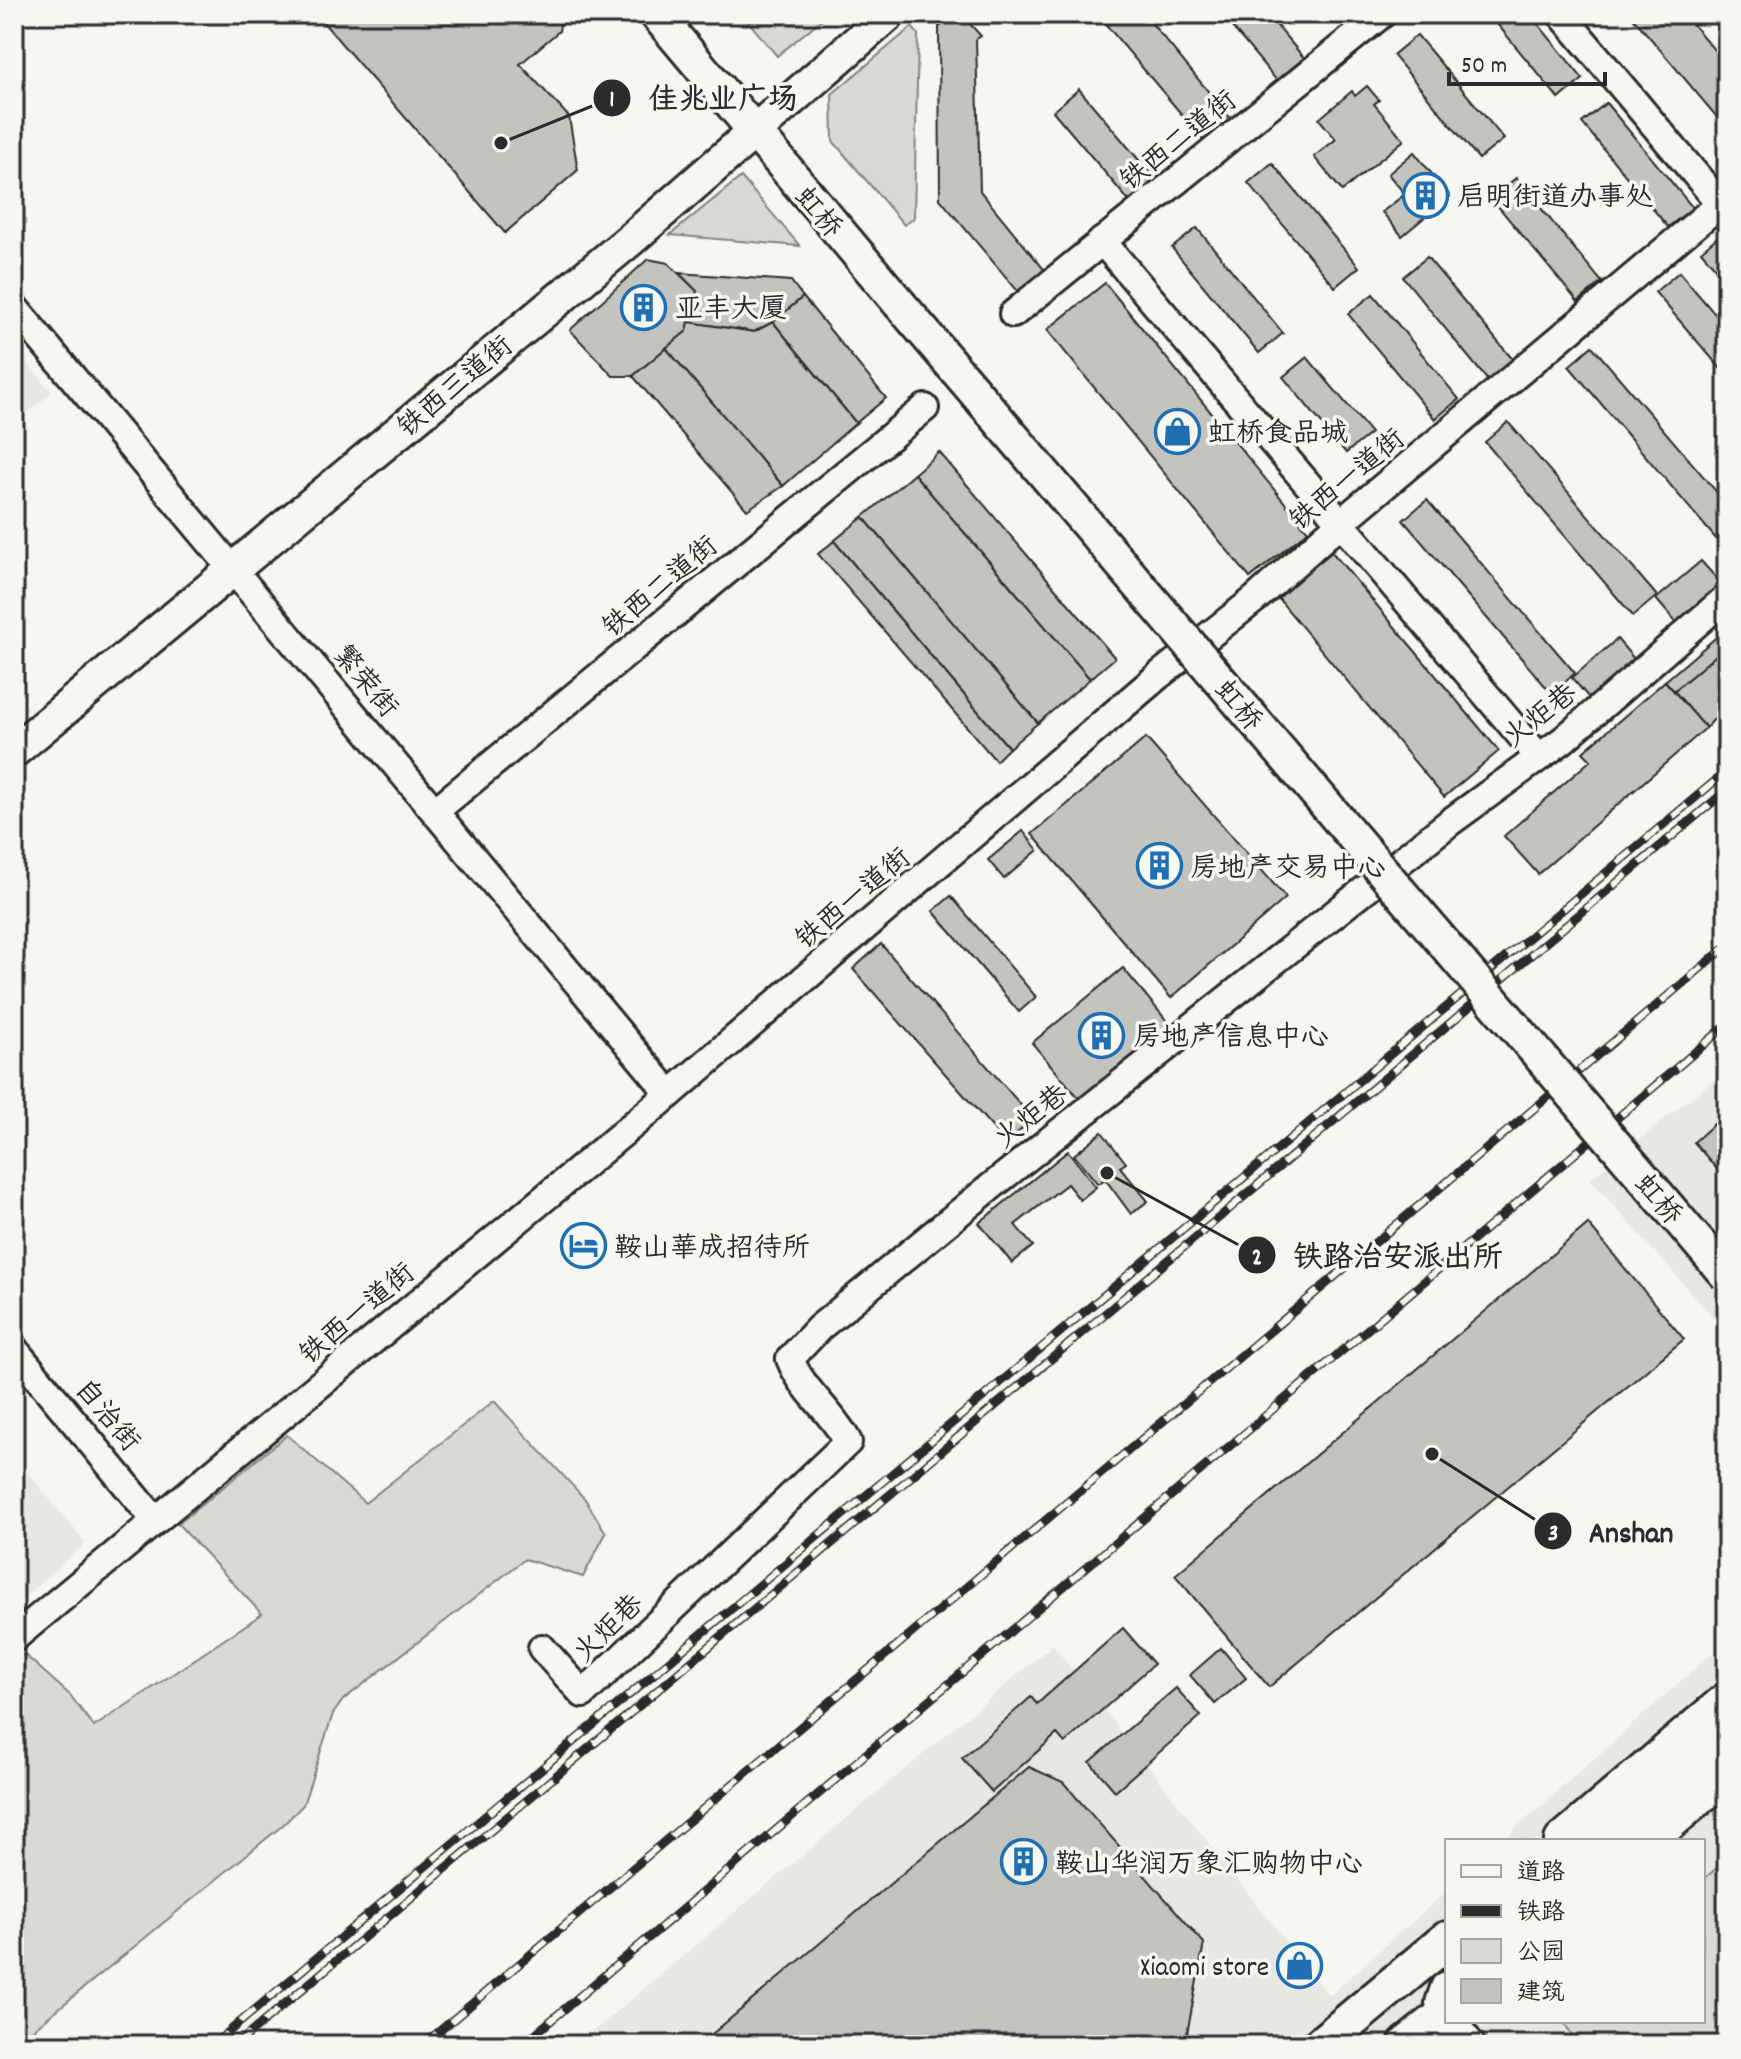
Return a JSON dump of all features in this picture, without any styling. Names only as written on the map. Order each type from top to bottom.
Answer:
[{"type":"highway","points":[[1565,1839],[1727,1701]]},
{"type":"highway","points":[[1649,1839],[1727,1772]]},
{"type":"highway","points":[[1321,2045],[1445,1942]]},
{"type":"highway","points":[[1407,2045],[1445,2013]]},
{"type":"main road","points":[[634,14],[748,137]]},
{"type":"main road","points":[[656,14],[748,137]]},
{"type":"main road","name":"铁西三道街","points":[[14,751],[630,240],[889,14]]},
{"type":"main road","name":"虹桥","points":[[748,137],[899,303],[1727,1276]]},
{"type":"main road","points":[[1606,1839],[1727,1734]]},
{"type":"main road","points":[[1454,2023],[1468,2045]]},
{"type":"street","name":"铁西二道街","points":[[1013,314],[1382,14]]},
{"type":"street","points":[[1561,14],[1725,205]]},
{"type":"street","name":"铁西一道街","points":[[14,1638],[670,1094],[1158,676],[1255,599],[1339,524],[1725,205]]},
{"type":"street","points":[[1102,241],[1538,756]]},
{"type":"street","name":"繁荣街","points":[[14,307],[670,1094]]},
{"type":"street","name":"铁西二道街","points":[[435,811],[925,408]]},
{"type":"street","name":"火炬巷","points":[[542,1648],[583,1694],[848,1442],[840,1426],[825,1413],[798,1378],[790,1359],[819,1328],[1000,1179],[1450,822],[1563,740],[1727,597]]},
{"type":"street","name":"自治街","points":[[14,1349],[155,1520]]},
{"type":"shaded area","points":[[14,348],[52,392],[14,425]]},
{"type":"shaded area","points":[[1727,1069],[1727,1333],[1590,1179]]},
{"type":"shaded area","points":[[14,1456],[86,1543],[14,1606]]},
{"type":"shaded area","points":[[1727,1640],[1727,2045],[577,2045],[1053,1645],[1329,1996],[1445,1893],[1445,2023],[1705,2023],[1705,1839],[1504,1839]]},
{"type":"green space","points":[[742,14],[828,14],[777,56]]},
{"type":"green space","points":[[912,27],[918,34],[914,218],[904,225],[833,141],[832,94]]},
{"type":"green space","points":[[741,177],[800,246],[670,235]]},
{"type":"green space","points":[[494,1401],[585,1499],[606,1533],[583,1577],[525,1559],[343,1700],[333,1714],[303,1805],[283,1825],[14,2045],[14,1662],[24,1654],[70,1695],[94,1727],[262,1614],[178,1524],[287,1435],[365,1503]]},
{"type":"green space","points":[[1727,1859],[1727,1985],[1720,1984],[1720,1989],[1727,1991],[1727,2045],[1574,2045],[1564,2023],[1705,2023],[1705,1878]]},
{"type":"building","points":[[316,14],[562,14],[559,31],[520,64],[569,117],[578,170],[505,233]]},
{"type":"building","points":[[961,14],[981,36],[976,39],[980,191],[1051,278],[1027,302],[940,199],[939,27]]},
{"type":"building","points":[[1097,14],[1144,14],[1237,126],[1210,148]]},
{"type":"building","points":[[1221,14],[1267,14],[1310,65],[1283,88]]},
{"type":"building","points":[[1489,14],[1530,14],[1583,79],[1559,99]]},
{"type":"building","points":[[1630,14],[1684,14],[1727,65],[1727,129]]},
{"type":"building","points":[[1417,35],[1504,139],[1479,159],[1393,55]]},
{"type":"building","points":[[1367,86],[1379,100],[1374,104],[1404,140],[1342,191],[1314,157],[1336,139],[1319,119],[1352,91],[1355,96]]},
{"type":"building","points":[[1079,89],[1160,185],[1134,207],[1053,111]]},
{"type":"building","points":[[1606,103],[1693,208],[1668,227],[1582,123]]},
{"type":"building","name":"启明街道办事处","points":[[1414,152],[1450,196],[1402,236],[1382,212],[1405,194],[1388,174]]},
{"type":"building","points":[[1272,163],[1359,267],[1335,287],[1248,183]]},
{"type":"building","points":[[1516,178],[1602,282],[1578,302],[1491,198]]},
{"type":"building","points":[[1197,228],[1283,333],[1259,353],[1172,248]]},
{"type":"building","points":[[1721,234],[1727,241],[1727,282],[1701,251]]},
{"type":"building","points":[[1427,257],[1514,361],[1489,382],[1403,277]]},
{"type":"building","name":"亚丰大厦","points":[[648,259],[668,263],[697,291],[687,331],[633,376],[613,376],[570,330]]},
{"type":"building","points":[[1679,272],[1727,328],[1727,376],[1655,292]]},
{"type":"building","points":[[679,273],[791,281],[803,297],[773,322],[754,332],[689,322],[697,291]]},
{"type":"building","name":"虹桥食品城","points":[[1105,283],[1308,531],[1250,578],[1047,330]]},
{"type":"building","points":[[1373,294],[1459,399],[1435,419],[1348,314]]},
{"type":"building","points":[[803,297],[886,398],[856,423],[773,322]]},
{"type":"building","points":[[689,322],[754,332],[773,322],[856,423],[783,486],[666,348],[687,331]]},
{"type":"building","points":[[1592,346],[1727,504],[1727,532],[1717,540],[1569,366]]},
{"type":"building","points":[[666,348],[783,486],[747,510],[633,376]]},
{"type":"building","points":[[1307,357],[1371,433],[1346,453],[1283,377]]},
{"type":"building","points":[[1508,422],[1657,596],[1633,616],[1485,442]]},
{"type":"building","points":[[939,452],[1115,658],[1090,679],[914,474]]},
{"type":"building","points":[[914,474],[1090,679],[1038,723],[863,517]]},
{"type":"building","points":[[1427,500],[1575,673],[1552,694],[1403,520]]},
{"type":"building","points":[[863,517],[1038,723],[1009,748],[834,541]]},
{"type":"building","points":[[834,541],[1009,748],[996,761],[818,554]]},
{"type":"building","points":[[1332,552],[1499,751],[1444,797],[1277,597]]},
{"type":"building","points":[[1701,561],[1725,588],[1679,626],[1656,599]]},
{"type":"building","points":[[1727,628],[1727,646],[1674,691],[1665,681]]},
{"type":"building","points":[[1617,639],[1641,667],[1595,705],[1572,678]]},
{"type":"building","points":[[1727,646],[1727,705],[1706,728],[1674,691]]},
{"type":"building","points":[[1665,681],[1706,728],[1538,874],[1504,836],[1591,760],[1583,752]]},
{"type":"building","name":"房地产交易中心","points":[[1146,738],[1286,898],[1171,998],[1032,834]]},
{"type":"building","points":[[1023,831],[1038,850],[1004,879],[988,860]]},
{"type":"building","points":[[951,896],[1036,997],[1019,1012],[933,911]]},
{"type":"building","points":[[881,944],[1033,1119],[1006,1143],[853,969]]},
{"type":"building","name":"房地产信息中心","points":[[1123,968],[1172,1027],[1082,1102],[1032,1043]]},
{"type":"building","points":[[1727,1112],[1727,1181],[1694,1142]]},
{"type":"building","points":[[1102,1132],[1126,1163],[1120,1167],[1148,1201],[1131,1214],[1105,1179],[1098,1184],[1074,1155]]},
{"type":"building","points":[[1068,1151],[1096,1187],[1080,1200],[1067,1184],[1015,1225],[1033,1246],[1012,1263],[979,1223]]},
{"type":"building","points":[[1588,1224],[1684,1339],[1269,1687],[1175,1575]]},
{"type":"building","points":[[1123,1628],[1154,1664],[1065,1743],[1057,1734],[992,1792],[962,1758],[1031,1697],[1037,1704]]},
{"type":"building","points":[[1221,1648],[1246,1678],[1215,1704],[1190,1675]]},
{"type":"building","points":[[1176,1688],[1201,1716],[1115,1791],[1090,1762]]},
{"type":"building","name":"鞍山华润万象汇购物中心","points":[[1029,1767],[1063,1782],[1204,1943],[1185,2045],[699,2045]]},
{"type":"railway","points":[[213,2045],[1727,771]]},
{"type":"railway","points":[[236,2045],[1727,790]]},
{"type":"railway","points":[[423,2045],[1727,946]]},
{"type":"railway","points":[[522,2045],[1727,1025]]},
{"type":"place","name":"佳兆业广场","points":[[501,143]]},
{"type":"place","name":"启明街道办事处","points":[[1426,195]]},
{"type":"place","name":"亚丰大厦","points":[[644,307]]},
{"type":"place","name":"虹桥食品城","points":[[1177,431]]},
{"type":"place","name":"房地产交易中心","points":[[1159,866]]},
{"type":"place","name":"房地产信息中心","points":[[1102,1035]]},
{"type":"place","name":"铁路治安派出所","points":[[1107,1173]]},
{"type":"place","name":"鞍山華成招待所","points":[[583,1246]]},
{"type":"place","name":"Anshan","points":[[1432,1454]]},
{"type":"place","name":"鞍山华润万象汇购物中心","points":[[1024,1862]]},
{"type":"place","name":"Xiaomi store","points":[[1300,1965]]}]
